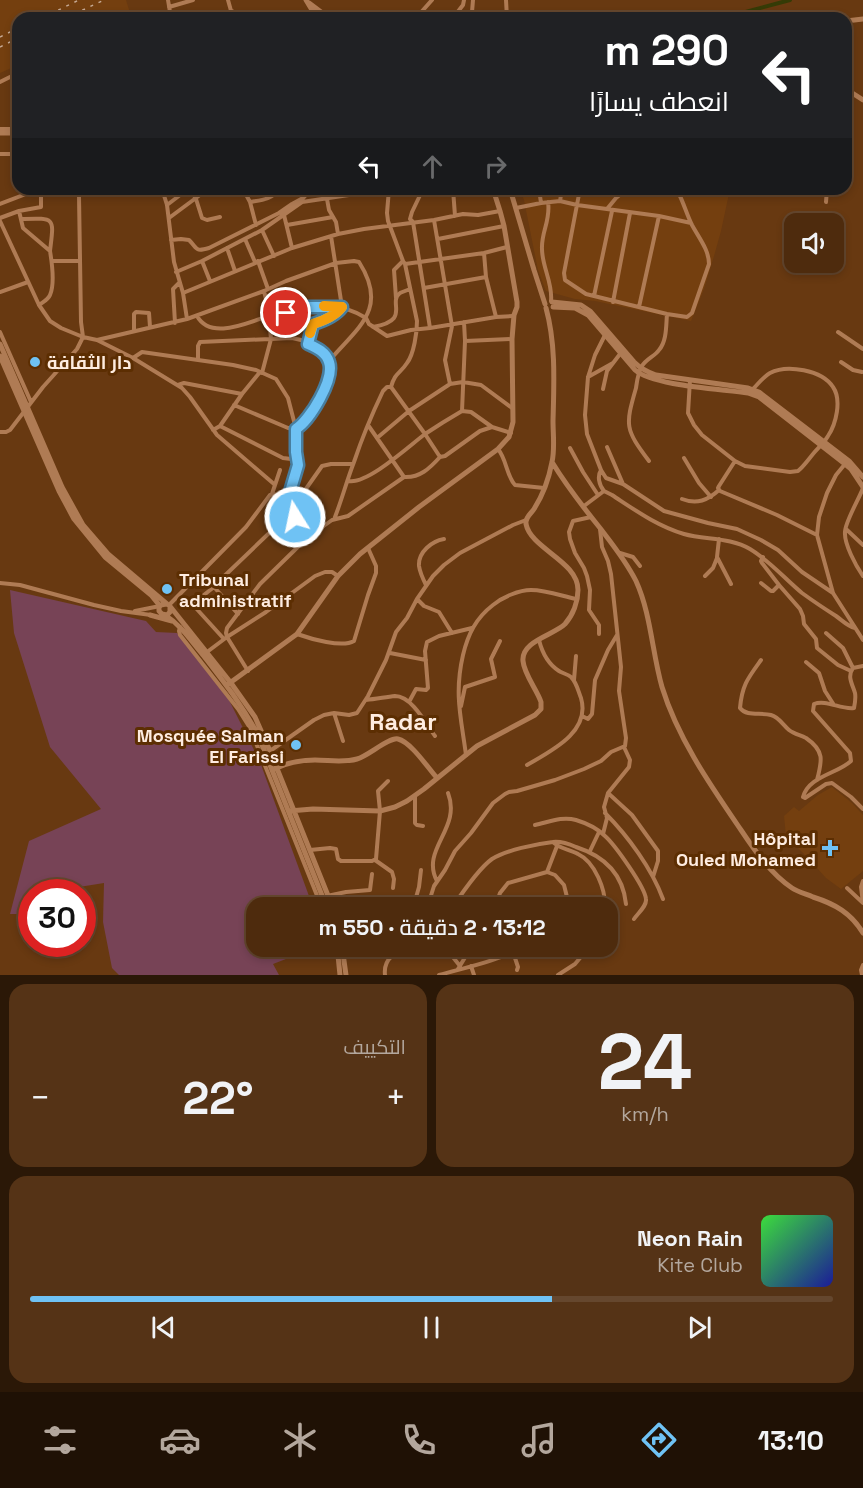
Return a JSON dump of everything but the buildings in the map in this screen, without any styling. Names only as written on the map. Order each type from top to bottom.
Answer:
[{"type":"street","points":[[168,0],[170,12]]},
{"type":"street","points":[[169,8],[194,0]]},
{"type":"street","points":[[228,0],[232,11],[229,12]]},
{"type":"street","points":[[422,10],[427,0]]},
{"type":"street","points":[[422,10],[432,0]]},
{"type":"street","points":[[307,1],[321,12]]},
{"type":"street","points":[[0,204],[24,195]]},
{"type":"street","points":[[40,195],[41,207],[19,211],[0,220],[39,305],[50,321],[84,337],[97,340],[178,385],[186,392],[224,442],[274,484]]},
{"type":"street","points":[[0,432],[10,430],[55,372],[77,349],[84,337],[81,322],[79,195]]},
{"type":"street","points":[[164,195],[176,272],[183,293],[187,319]]},
{"type":"street","points":[[167,205],[181,195]]},
{"type":"street","points":[[193,195],[202,218],[207,220],[220,217]]},
{"type":"street","points":[[169,218],[201,195]]},
{"type":"street","points":[[246,195],[256,225]]},
{"type":"street","points":[[250,202],[275,195]]},
{"type":"street","points":[[171,240],[189,240],[195,249],[202,250],[279,213],[305,195]]},
{"type":"street","points":[[328,195],[329,210],[338,234]]},
{"type":"street","points":[[176,272],[262,230],[302,202],[351,195]]},
{"type":"street","points":[[389,195],[387,213],[389,226],[404,262],[417,321],[411,358],[394,377],[392,387],[440,457]]},
{"type":"street","points":[[420,195],[410,219],[413,222],[430,328]]},
{"type":"street","points":[[453,195],[454,216]]},
{"type":"street","points":[[229,684],[297,634],[338,576],[360,554],[505,442],[512,427],[514,409],[512,339],[513,316],[517,302],[501,211],[495,195]]},
{"type":"street","points":[[512,195],[542,293],[550,304],[580,307],[596,316],[640,372]]},
{"type":"street","points":[[539,195],[541,203]]},
{"type":"street","points":[[560,201],[561,195]]},
{"type":"street","points":[[579,195],[565,280],[586,294],[683,317],[690,316],[709,259],[679,195]]},
{"type":"street","points":[[594,296],[609,210],[620,195]]},
{"type":"street","points":[[826,202],[827,195]]},
{"type":"street","points":[[516,208],[560,201],[691,223]]},
{"type":"street","points":[[270,751],[324,715],[355,714],[360,711],[390,653],[396,632],[439,570],[460,553],[482,540],[526,519],[536,506],[552,462],[551,291],[542,252],[543,235],[549,217],[548,202]]},
{"type":"street","points":[[19,211],[23,228],[50,251]]},
{"type":"street","points":[[183,293],[292,248],[338,234],[463,214],[501,211]]},
{"type":"street","points":[[613,302],[630,213]]},
{"type":"street","points":[[284,215],[292,248]]},
{"type":"street","points":[[639,307],[660,216]]},
{"type":"street","points":[[287,225],[333,217]]},
{"type":"street","points":[[21,219],[50,221],[53,228],[50,251],[52,261],[50,295],[39,305]]},
{"type":"street","points":[[434,220],[452,326],[445,360],[450,384]]},
{"type":"street","points":[[438,239],[504,226]]},
{"type":"street","points":[[262,230],[274,256]]},
{"type":"street","points":[[308,344],[313,324],[330,317],[342,307],[331,236]]},
{"type":"street","points":[[213,430],[219,426],[242,394],[261,373],[271,339],[266,290],[245,238]]},
{"type":"street","points":[[372,327],[392,321],[396,314],[394,270],[404,262],[484,254],[507,247]]},
{"type":"street","points":[[227,248],[235,271]]},
{"type":"street","points":[[484,254],[486,277],[496,317]]},
{"type":"street","points":[[52,261],[80,261]]},
{"type":"street","points":[[202,261],[210,281]]},
{"type":"street","points":[[97,340],[197,316],[336,263],[359,262],[369,282],[372,305],[366,318],[329,361]]},
{"type":"street","points":[[424,288],[486,277]]},
{"type":"street","points":[[0,292],[28,282]]},
{"type":"street","points":[[175,322],[173,289],[180,283]]},
{"type":"street","points":[[396,298],[410,289]]},
{"type":"street","points":[[580,307],[586,294]]},
{"type":"street","points":[[286,313],[306,307],[342,307],[366,318],[372,327],[387,336],[405,331],[513,316]]},
{"type":"street","points":[[580,307],[620,354],[640,372],[654,380],[752,392],[822,443],[863,477]]},
{"type":"street","points":[[134,330],[136,312],[149,313],[150,327]]},
{"type":"street","points":[[649,461],[635,442],[629,429],[630,408],[643,364],[662,346],[667,314]]},
{"type":"street","points":[[197,316],[202,323],[222,328],[236,327],[268,316]]},
{"type":"street","points":[[462,411],[464,322]]},
{"type":"street","points":[[0,332],[59,491],[76,517],[105,557],[151,595],[160,606],[159,610],[178,624],[255,717],[270,751],[318,897]]},
{"type":"street","points":[[838,332],[863,349]]},
{"type":"street","points":[[605,335],[588,377],[585,424],[606,478],[623,484],[664,511],[737,529],[761,540],[778,550],[802,572],[833,593]]},
{"type":"street","points":[[198,359],[198,346],[201,342],[292,338],[301,340],[323,352],[329,361],[331,370],[324,390],[302,424],[296,429],[288,428],[234,405]]},
{"type":"street","points":[[465,341],[512,339]]},
{"type":"street","points":[[0,344],[27,407]]},
{"type":"street","points":[[133,358],[142,352],[198,359],[234,365],[276,379],[286,394],[296,429],[298,465],[288,500],[307,538]]},
{"type":"street","points":[[603,389],[607,371],[620,354]]},
{"type":"street","points":[[0,356],[27,407]]},
{"type":"street","points":[[842,362],[853,370],[862,370],[863,378]]},
{"type":"street","points":[[588,377],[613,363]]},
{"type":"street","points":[[690,383],[688,413],[691,420],[702,435],[735,461],[752,468],[795,472],[801,469],[831,430],[837,405],[834,388],[826,380],[811,372],[781,370],[768,374],[752,392]]},
{"type":"street","points":[[377,438],[409,411],[450,384],[463,382],[481,385],[514,409]]},
{"type":"street","points":[[178,385],[184,383],[242,394]]},
{"type":"street","points":[[335,518],[368,425],[383,391],[387,387],[392,387]]},
{"type":"street","points":[[349,481],[356,481],[393,461],[425,434],[462,411],[471,412],[492,428]]},
{"type":"street","points":[[368,425],[404,477]]},
{"type":"street","points":[[219,426],[284,458],[291,459],[296,456]]},
{"type":"street","points":[[225,638],[227,628],[260,584],[307,538],[335,518],[348,516],[404,477],[415,477],[420,474],[440,457],[445,456],[480,431],[492,428],[510,432]]},
{"type":"street","points":[[822,443],[845,464],[853,468],[863,488],[844,536],[863,576]]},
{"type":"street","points":[[607,447],[623,484]]},
{"type":"street","points":[[570,448],[598,495]]},
{"type":"street","points":[[498,449],[515,485],[544,488]]},
{"type":"street","points":[[684,458],[699,483],[711,497]]},
{"type":"street","points":[[682,499],[696,502],[711,497],[719,490],[719,486],[735,461]]},
{"type":"street","points":[[552,462],[619,552],[633,576],[641,594],[664,692],[684,739],[747,838],[776,874],[795,890],[842,909],[852,917],[863,933]]},
{"type":"street","points":[[248,670],[225,638],[194,606],[196,600],[214,587],[284,517],[292,512],[322,466],[353,464]]},
{"type":"street","points":[[845,464],[836,475],[827,493],[816,535],[833,593],[863,639]]},
{"type":"street","points":[[169,606],[246,527],[272,494],[280,470]]},
{"type":"street","points":[[601,470],[599,480],[604,491],[666,528],[687,535],[732,541],[745,546],[763,557],[802,593],[848,626],[855,628]]},
{"type":"street","points":[[719,490],[816,535]]},
{"type":"street","points":[[584,506],[604,491]]},
{"type":"street","points":[[272,494],[288,500]]},
{"type":"street","points":[[76,517],[108,554],[169,606],[207,652],[252,723],[274,768]]},
{"type":"street","points":[[592,517],[573,521],[569,532],[575,553],[587,576],[590,590],[589,610],[599,625],[599,634]]},
{"type":"street","points":[[289,811],[380,811],[400,805],[415,796],[477,746],[535,715],[541,709],[540,699],[524,666],[525,651],[566,624],[572,615],[578,589],[574,577],[551,552],[530,534],[526,519]]},
{"type":"street","points":[[430,897],[434,886],[458,848],[493,803],[505,794],[585,769],[601,761],[611,752],[624,747],[627,740],[619,691],[621,667],[611,574],[602,547],[600,528]]},
{"type":"street","points":[[845,529],[863,545]]},
{"type":"street","points":[[426,586],[420,572],[420,558],[425,549],[434,541],[444,539]]},
{"type":"street","points":[[705,576],[713,568],[719,539]]},
{"type":"street","points":[[297,634],[340,643],[350,644],[354,641],[376,573],[376,566],[368,548]]},
{"type":"street","points":[[619,552],[633,557],[640,566]]},
{"type":"street","points":[[717,557],[731,584]]},
{"type":"street","points":[[763,557],[762,563],[800,609],[804,616],[804,624],[816,639],[817,648],[838,665],[852,670],[863,666]]},
{"type":"street","points":[[207,652],[315,576],[329,572],[338,576]]},
{"type":"street","points":[[0,583],[20,585],[94,605],[150,615],[178,624]]},
{"type":"street","points":[[760,584],[771,591],[779,585]]},
{"type":"street","points":[[214,587],[238,614]]},
{"type":"street","points":[[466,755],[459,713],[458,690],[460,667],[467,640],[476,621],[500,600],[523,591],[536,590],[576,600]]},
{"type":"street","points":[[417,599],[424,606],[439,612],[452,633]]},
{"type":"street","points":[[131,612],[163,604],[169,606]]},
{"type":"street","points":[[150,615],[164,615],[170,612],[169,606]]},
{"type":"street","points":[[178,624],[180,635],[238,709],[250,728],[326,896]]},
{"type":"street","points":[[409,702],[416,689],[426,690],[428,688],[427,642],[439,636],[472,628]]},
{"type":"street","points":[[826,633],[843,648],[852,670],[849,678],[855,693],[854,707],[850,709],[818,702],[812,709],[850,753],[851,761],[817,780],[806,789],[803,795],[804,798],[826,784],[832,783],[863,809]]},
{"type":"street","points":[[582,716],[588,719],[592,714],[595,680],[617,634]]},
{"type":"street","points":[[459,713],[465,687],[495,676],[491,659],[500,640]]},
{"type":"street","points":[[539,640],[551,664],[574,681]]},
{"type":"street","points":[[390,653],[426,660]]},
{"type":"street","points":[[527,765],[561,744],[575,730],[582,716],[582,702],[574,681],[576,656]]},
{"type":"street","points":[[761,660],[743,687],[740,708],[746,713],[768,714],[775,717],[791,732],[808,741],[821,756],[817,780]]},
{"type":"street","points":[[806,662],[819,673],[825,691],[835,706]]},
{"type":"street","points":[[366,700],[397,696],[409,702],[435,736]]},
{"type":"street","points":[[334,713],[343,741]]},
{"type":"street","points":[[274,768],[300,760],[357,759],[367,756],[396,738],[410,746],[437,778]]},
{"type":"street","points":[[590,851],[607,818],[604,807],[608,793],[629,767],[629,758],[624,747]]},
{"type":"street","points":[[375,860],[380,811],[378,791],[387,781]]},
{"type":"street","points":[[437,881],[432,870],[432,863],[451,814],[452,804],[448,793]]},
{"type":"street","points":[[608,793],[632,815],[658,851],[658,861],[653,877]]},
{"type":"street","points":[[415,796],[415,823],[423,826]]},
{"type":"street","points":[[289,811],[310,850],[326,896]]},
{"type":"street","points":[[605,813],[619,827],[653,877],[663,899]]},
{"type":"street","points":[[535,825],[565,818],[577,820],[601,833],[633,872],[646,897],[645,905],[634,919]]},
{"type":"street","points":[[553,842],[585,858],[597,875],[605,897]]},
{"type":"street","points":[[460,897],[467,886],[492,860],[507,853],[540,844],[561,842],[590,851],[599,857],[614,872],[622,888],[626,904]]},
{"type":"street","points":[[547,872],[557,846]]},
{"type":"street","points":[[310,850],[332,848],[336,849],[340,860],[375,860],[392,872],[393,888]]},
{"type":"street","points":[[416,897],[421,870]]},
{"type":"street","points":[[499,897],[508,883],[547,872],[555,875],[564,885],[567,897]]},
{"type":"street","points":[[326,896],[369,891],[372,874]]},
{"type":"street","points":[[863,881],[861,887],[863,902]]},
{"type":"street","points":[[847,888],[863,902]]},
{"type":"street","points":[[339,957],[340,975]]},
{"type":"street","points":[[342,957],[346,975]]},
{"type":"street","points":[[385,975],[386,964],[391,957]]},
{"type":"street","points":[[452,957],[459,968]]},
{"type":"street","points":[[459,968],[466,957]]},
{"type":"street","points":[[439,975],[500,957]]},
{"type":"street","points":[[515,957],[518,970]]},
{"type":"street","points":[[558,975],[575,964],[581,957]]},
{"type":"street","points":[[862,975],[863,965]]},
{"type":"street","points":[[471,966],[474,975]]},
{"type":"shaded area","points":[[0,0],[126,0],[130,12],[12,12],[12,68],[0,73]]},
{"type":"shaded area","points":[[522,195],[729,195],[714,256],[691,321],[575,299],[546,291],[538,270]]},
{"type":"shaded area","points":[[10,590],[146,621],[156,632],[177,633],[229,700],[260,762],[309,897],[246,897],[246,957],[291,957],[273,964],[279,975],[119,975],[112,968],[103,922],[104,883],[96,884],[96,879],[19,879],[29,841],[101,809],[50,747],[14,633]]},
{"type":"shaded area","name":"Hôpital Ouled Mohamed","points":[[832,787],[863,815],[863,871],[841,889],[826,878],[786,836],[784,816],[794,807],[799,811]]},
{"type":"shaded area","points":[[18,883],[18,914],[10,914]]},
{"type":"waterway","points":[[745,12],[790,0]]},
{"type":"railway","points":[[54,12],[79,0]]},
{"type":"railway","points":[[79,12],[104,0]]},
{"type":"railway","points":[[0,37],[12,31]]},
{"type":"railway","points":[[0,47],[12,41]]},
{"type":"slow traffic","points":[[310,333],[313,324],[330,317],[342,307],[324,306]]},
{"type":"place","name":"دار الثقافة","points":[[35,362]]},
{"type":"place","name":"Tribunal administratif","points":[[167,589]]},
{"type":"place","name":"Mosquée Salman El Farissi","points":[[296,745]]},
{"type":"place","name":"Hôpital Ouled Mohamed","points":[[830,848]]},
{"type":"district","name":"Radar","points":[[403,721]]},
{"type":"route","points":[[286,313],[311,306],[342,307],[330,317],[313,324],[311,329],[308,344],[323,352],[329,361],[331,370],[319,400],[296,429],[298,465],[287,497],[292,510],[291,514],[295,517]]}]
